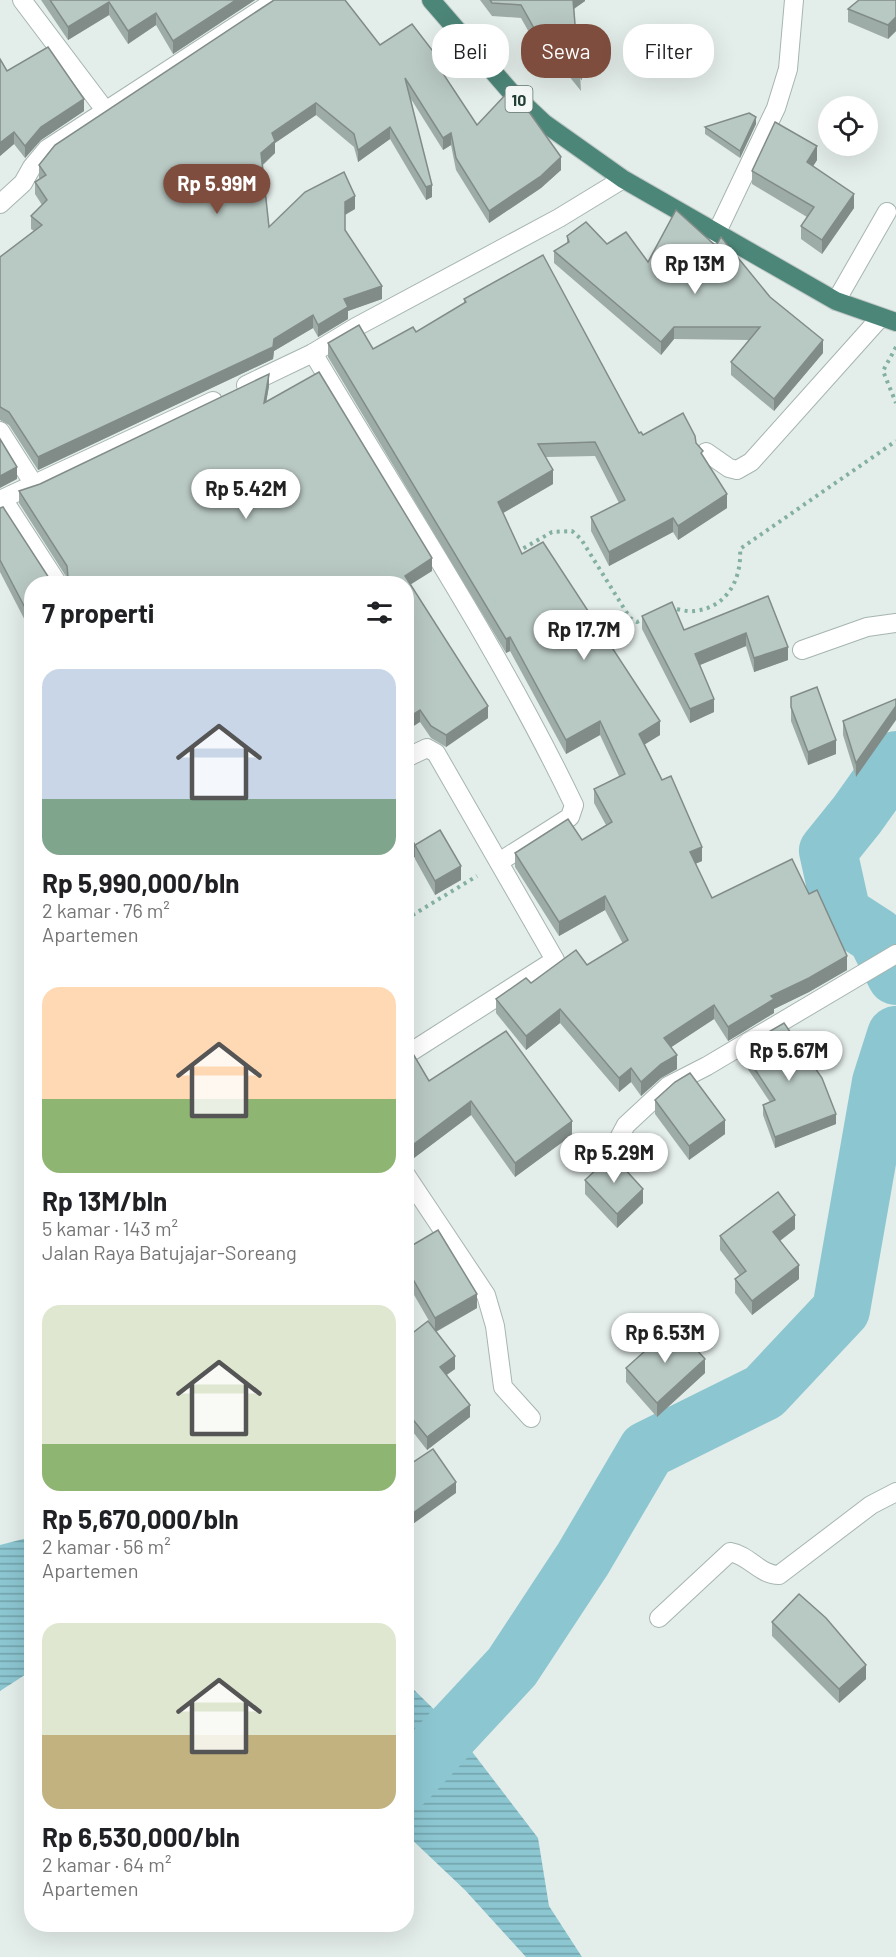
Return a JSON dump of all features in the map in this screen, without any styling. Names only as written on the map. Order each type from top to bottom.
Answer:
[{"type":"highway","name":"10","points":[[431,0],[510,91],[544,123],[623,179],[836,301],[888,320]]},
{"type":"street","points":[[22,0],[105,110]]},
{"type":"street","points":[[0,204],[23,183],[32,167],[47,149],[276,0]]},
{"type":"street","points":[[716,234],[776,108],[788,69],[794,0]]},
{"type":"street","points":[[53,576],[1,500],[35,486],[313,353],[356,327],[559,218],[623,179]]},
{"type":"street","points":[[836,301],[887,212]]},
{"type":"street","points":[[706,452],[729,468],[737,470],[751,462],[888,320]]},
{"type":"street","points":[[313,353],[456,587],[547,748],[574,806],[570,817],[499,862]]},
{"type":"street","points":[[0,431],[35,486]]},
{"type":"street","points":[[802,650],[867,627],[896,623]]},
{"type":"street","points":[[414,754],[427,748],[436,753],[555,958],[554,963],[414,1050]]},
{"type":"street","points":[[611,1153],[626,1125],[668,1086],[707,1066],[896,954]]},
{"type":"street","points":[[414,1187],[486,1296],[495,1326],[503,1387],[531,1418]]},
{"type":"street","points":[[659,1618],[730,1552],[751,1560],[766,1573],[779,1575],[871,1505],[896,1492]]},
{"type":"path","points":[[896,346],[883,371],[896,403]]},
{"type":"path","points":[[662,611],[670,607],[693,612],[714,606],[733,589],[741,567],[740,549],[896,441]]},
{"type":"path","points":[[514,554],[552,532],[572,531],[581,539],[630,618],[637,622],[654,615]]},
{"type":"path","points":[[414,914],[499,862]]},
{"type":"water","points":[[24,1539],[24,1676],[0,1691],[0,1545]]},
{"type":"water","points":[[414,1690],[457,1732],[538,1838],[549,1906],[582,1957],[526,1957],[465,1890],[414,1842]]},
{"type":"building","points":[[50,0],[236,0],[173,41],[156,13],[128,31],[109,2],[68,27]]},
{"type":"building","points":[[274,0],[345,0],[380,45],[412,24],[432,50],[432,78],[446,78],[477,125],[508,92],[529,112],[561,157],[541,176],[489,211],[456,158],[451,133],[443,138],[405,78],[432,185],[426,187],[390,127],[358,150],[354,134],[316,103],[272,133],[275,141],[261,153],[269,227],[305,192],[344,172],[355,196],[345,202],[345,230],[382,286],[344,299],[348,307],[318,325],[313,315],[274,339],[273,347],[38,457],[9,412],[0,407],[0,257],[42,225],[31,216],[47,200],[35,182],[46,175],[39,165],[55,145]]},
{"type":"building","points":[[490,0],[573,0],[575,24],[532,24],[521,5],[492,3]]},
{"type":"building","points":[[859,0],[896,0],[896,17],[888,25],[848,9]]},
{"type":"building","points":[[48,47],[84,99],[41,127],[25,146],[14,132],[0,143],[0,59],[7,71]]},
{"type":"building","points":[[749,113],[756,117],[740,151],[705,127]]},
{"type":"building","points":[[775,122],[817,146],[807,162],[854,194],[822,240],[801,226],[814,207],[752,171]]},
{"type":"building","points":[[676,210],[716,246],[721,237],[770,297],[823,340],[774,399],[731,362],[760,327],[674,327],[661,342],[554,251],[569,242],[567,236],[586,222],[607,244],[626,232],[648,262]]},
{"type":"building","points":[[543,255],[639,433],[643,435],[683,413],[695,436],[696,443],[703,451],[701,453],[727,494],[678,526],[673,518],[609,552],[591,517],[625,500],[595,442],[538,444],[553,470],[498,502],[522,554],[543,542],[660,721],[639,734],[662,780],[671,776],[702,847],[690,852],[712,898],[792,859],[809,894],[817,890],[847,956],[771,996],[774,999],[728,1027],[714,1005],[664,1038],[677,1055],[661,1064],[641,1082],[631,1068],[619,1078],[560,1009],[526,1036],[496,999],[526,978],[531,983],[576,950],[587,965],[628,940],[605,896],[559,922],[515,853],[568,819],[582,840],[612,822],[594,789],[625,774],[600,721],[566,740],[510,637],[506,639],[328,343],[359,325],[373,349],[413,327],[416,332],[466,302],[464,299]]},
{"type":"building","points":[[319,372],[432,558],[405,576],[68,576],[67,566],[19,491],[40,484],[269,374],[264,403]]},
{"type":"building","points":[[0,439],[17,467],[0,476]]},
{"type":"building","points":[[3,507],[48,576],[24,576],[24,606],[0,560],[0,508]]},
{"type":"building","points":[[414,590],[488,706],[446,735],[431,726],[420,710],[414,714]]},
{"type":"building","points":[[768,596],[788,647],[754,658],[746,633],[695,654],[714,699],[690,709],[642,616],[672,602],[684,630]]},
{"type":"building","points":[[817,687],[836,740],[808,752],[791,707],[791,697]]},
{"type":"building","points":[[896,699],[896,706],[856,763],[843,721]]},
{"type":"building","points":[[440,830],[461,866],[435,881],[415,845]]},
{"type":"building","points":[[784,1023],[822,1078],[836,1114],[775,1137],[763,1105],[775,1100],[741,1048]]},
{"type":"building","points":[[506,1031],[572,1121],[515,1163],[471,1101],[414,1144],[414,1055],[429,1081]]},
{"type":"building","points":[[690,1073],[725,1120],[689,1146],[655,1100],[675,1082]]},
{"type":"building","points":[[612,1155],[643,1189],[617,1214],[585,1180]]},
{"type":"building","points":[[778,1192],[795,1215],[773,1232],[799,1265],[752,1301],[735,1279],[746,1271],[720,1236]]},
{"type":"building","points":[[438,1230],[477,1294],[435,1318],[414,1281],[414,1244]]},
{"type":"building","points":[[428,1321],[455,1356],[440,1367],[470,1405],[427,1437],[414,1421],[414,1332]]},
{"type":"building","points":[[674,1325],[705,1359],[657,1403],[626,1368]]},
{"type":"building","points":[[433,1449],[456,1482],[414,1512],[414,1462]]},
{"type":"building","points":[[799,1594],[826,1618],[866,1665],[839,1689],[772,1622]]},
{"type":"waterway","points":[[896,760],[828,851],[842,914],[876,936],[896,976]]},
{"type":"waterway","points":[[414,1772],[512,1667],[583,1559],[647,1450],[764,1392],[841,1310],[881,1082],[896,1035]]}]
